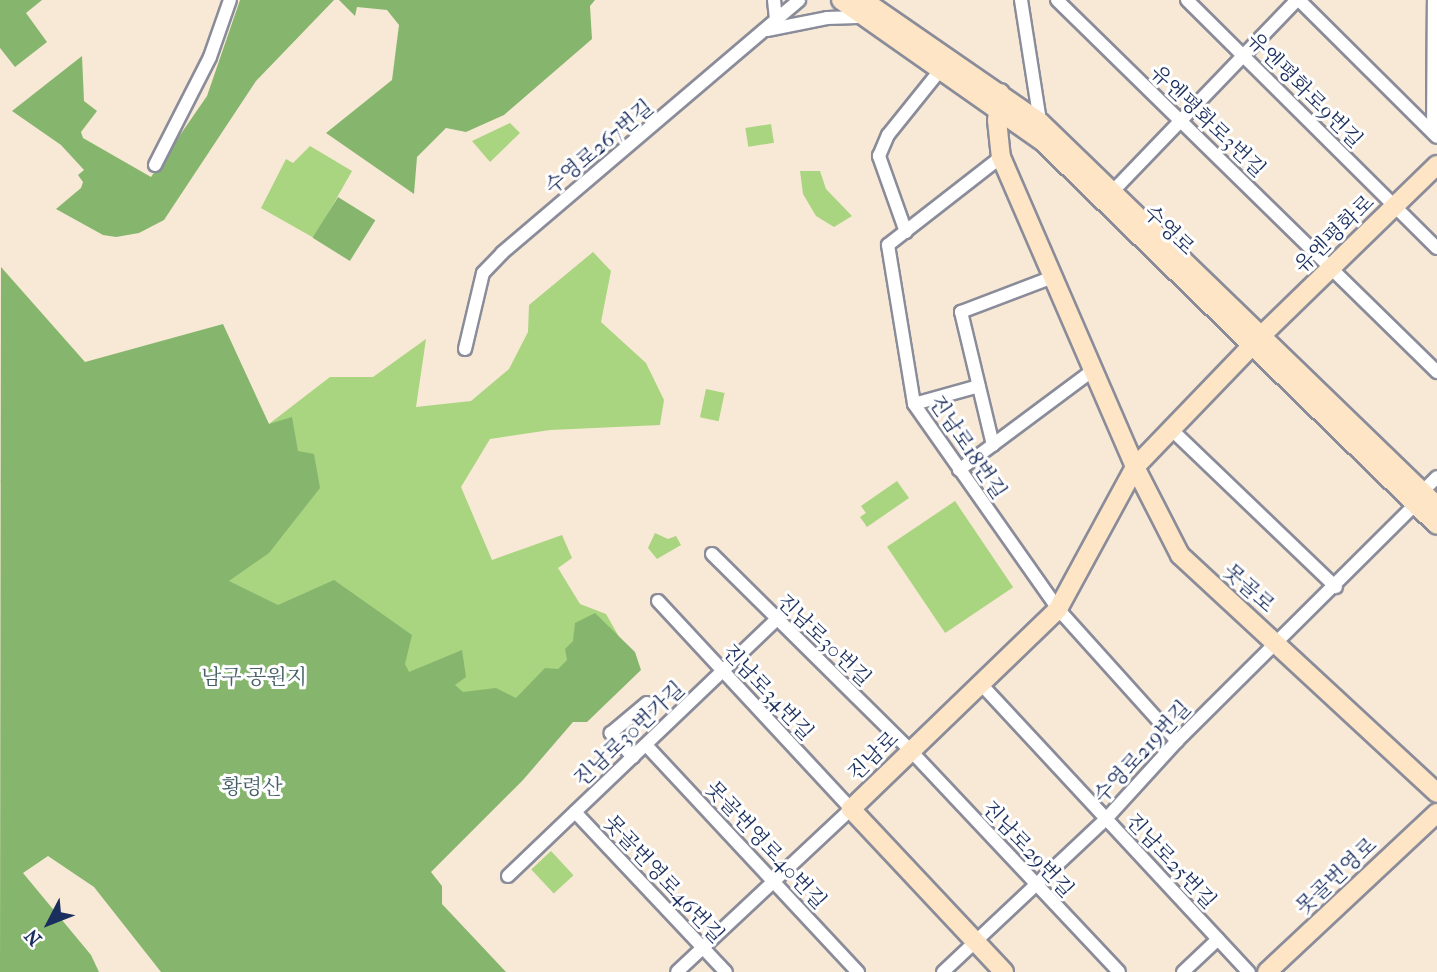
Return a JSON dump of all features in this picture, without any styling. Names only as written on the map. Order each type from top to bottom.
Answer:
[{"type":"main road","name":"수영로","points":[[841,0],[864,8],[999,101],[1258,340]]},
{"type":"main road","name":"수영로","points":[[864,8],[941,69],[1040,122],[1114,190],[1258,340],[1419,498],[1437,525]]},
{"type":"main road","name":"못골로","points":[[999,101],[1001,157],[1135,467],[1180,555],[1437,793]]},
{"type":"main road","name":"유엔평화로","points":[[1258,340],[1437,166]]},
{"type":"main road","name":"진남로","points":[[1004,972],[850,809],[1058,609],[1135,467],[1258,340]]},
{"type":"main road","name":"수영로","points":[[1419,498],[1437,506]]},
{"type":"main road","name":"못골번영로","points":[[1267,972],[1437,813]]},
{"type":"street","points":[[155,164],[209,61],[230,0]]},
{"type":"street","points":[[775,0],[776,20]]},
{"type":"street","name":"수영로267번길","points":[[465,349],[483,273],[502,253],[799,0]]},
{"type":"street","points":[[1021,0],[1040,122]]},
{"type":"street","name":"유엔평화로3번길","points":[[1057,0],[1437,372]]},
{"type":"street","name":"유엔평화로9번길","points":[[1187,0],[1437,248]]},
{"type":"street","points":[[1114,190],[1298,0],[1435,134]]},
{"type":"street","points":[[1421,0],[1435,9],[1435,134]]},
{"type":"street","points":[[763,32],[864,8]]},
{"type":"street","points":[[941,69],[888,135],[879,156],[906,232],[1001,157]]},
{"type":"street","name":"진남로18번길","points":[[906,232],[888,245],[914,404],[1058,609]]},
{"type":"street","points":[[993,444],[961,312],[1053,277]]},
{"type":"street","points":[[959,470],[1093,370]]},
{"type":"street","points":[[914,404],[979,387]]},
{"type":"street","points":[[1172,430],[1336,587]]},
{"type":"street","name":"수영로219번길","points":[[943,972],[1037,887],[1106,819],[1177,741],[1336,587],[1437,477]]},
{"type":"street","name":"진남로30번길","points":[[712,554],[911,751]]},
{"type":"street","name":"진남로34번길","points":[[657,601],[850,809]]},
{"type":"street","points":[[1058,609],[1177,741]]},
{"type":"street","name":"진남로30번가길","points":[[508,876],[776,620]]},
{"type":"street","name":"진남로25번길","points":[[980,683],[1249,972]]},
{"type":"street","points":[[633,757],[611,733],[647,703]]},
{"type":"street","name":"못골번영로40번길","points":[[646,745],[858,972]]},
{"type":"street","name":"진남로29번길","points":[[911,751],[1119,972]]},
{"type":"street","points":[[677,972],[850,809]]},
{"type":"street","name":"못골번영로46번길","points":[[575,812],[726,972]]},
{"type":"street","points":[[1183,972],[1218,939]]},
{"type":"green space","points":[[0,0],[42,0],[26,13],[47,42],[15,67],[0,48]]},
{"type":"green space","points":[[240,0],[334,0],[256,81],[164,220],[139,233],[116,237],[103,235],[56,209],[81,188],[83,182],[78,175],[84,170],[61,145],[12,111],[82,56],[84,101],[97,111],[81,132],[83,138],[151,177],[207,96]]},
{"type":"green space","points":[[339,0],[595,0],[590,6],[592,39],[504,115],[466,132],[446,128],[417,157],[414,194],[326,133],[392,80],[399,25],[387,10],[357,7],[355,16]]},
{"type":"green space","points":[[510,123],[520,133],[490,162],[472,141]]},
{"type":"green space","points":[[771,124],[774,143],[748,147],[745,128]]},
{"type":"green space","points":[[310,146],[352,171],[314,238],[261,208],[286,159],[293,163]]},
{"type":"green space","points":[[800,171],[820,171],[826,189],[852,216],[834,227],[816,216],[803,194]]},
{"type":"green space","points":[[338,197],[375,220],[350,261],[313,238]]},
{"type":"green space","points":[[593,252],[611,271],[601,322],[646,363],[664,400],[660,425],[550,430],[490,439],[461,487],[492,560],[562,535],[572,558],[558,568],[580,604],[606,614],[634,663],[593,716],[553,720],[525,755],[0,481],[206,355],[269,424],[330,377],[373,377],[426,339],[416,407],[471,401],[509,369],[528,332],[529,305]]},
{"type":"green space","name":"황령산","points":[[1,267],[85,362],[223,324],[269,424],[292,417],[298,451],[314,454],[320,488],[269,553],[229,581],[278,605],[334,580],[412,635],[405,664],[409,672],[462,650],[466,677],[455,685],[463,692],[496,688],[516,698],[545,668],[558,669],[567,660],[565,649],[573,641],[575,623],[595,613],[635,652],[641,670],[587,722],[573,722],[523,780],[431,872],[442,886],[442,904],[506,972],[161,972],[94,887],[48,856],[23,873],[91,955],[99,972],[0,972]]},
{"type":"green space","points":[[706,389],[725,393],[719,421],[700,417]]},
{"type":"green space","points":[[897,481],[909,498],[867,527],[860,517],[866,513],[861,506]]},
{"type":"green space","points":[[955,501],[1013,587],[945,633],[887,547]]},
{"type":"green space","points":[[655,533],[668,539],[676,536],[681,545],[657,559],[648,548]]},
{"type":"green space","points":[[551,851],[574,875],[554,894],[531,869]]},
{"type":"park label","name":"남구 공원지","points":[[254,677]]}]
